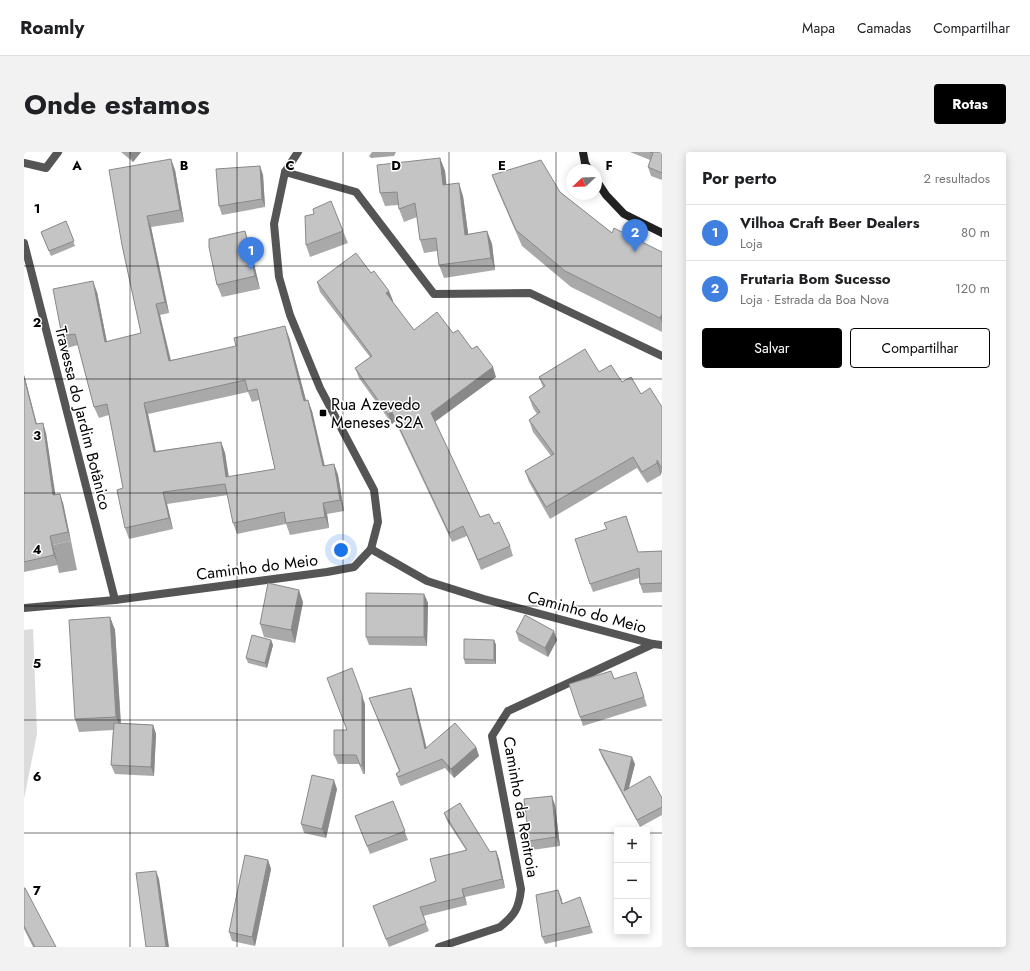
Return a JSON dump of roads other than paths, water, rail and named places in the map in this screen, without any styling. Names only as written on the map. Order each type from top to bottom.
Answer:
[{"type":"main road","points":[[583,152],[586,164]]},
{"type":"main road","points":[[602,189],[624,214],[662,233]]},
{"type":"street","points":[[24,163],[46,168],[58,152]]},
{"type":"street","points":[[298,152],[285,172],[274,224],[279,277],[290,315],[320,388],[374,490],[378,522],[371,549]]},
{"type":"street","points":[[285,172],[356,192],[434,294],[530,293],[662,356]]},
{"type":"street","name":"Travessa do Jardim Botânico","points":[[24,243],[115,600]]},
{"type":"street","name":"Caminho do Meio","points":[[24,608],[115,600],[327,572],[354,567],[371,549],[427,581],[652,644],[662,645]]},
{"type":"street","name":"Caminho da Rentroia","points":[[439,947],[500,927],[515,913],[520,903],[521,889],[492,736],[508,711],[652,644]]},
{"type":"place","name":"Frutaria Bom Sucesso","points":[[635,252]]},
{"type":"place","name":"Vilhoa Craft Beer Dealers","points":[[251,270]]},
{"type":"place","name":"Rua Azevedo Meneses S2A","points":[[323,413]]}]
